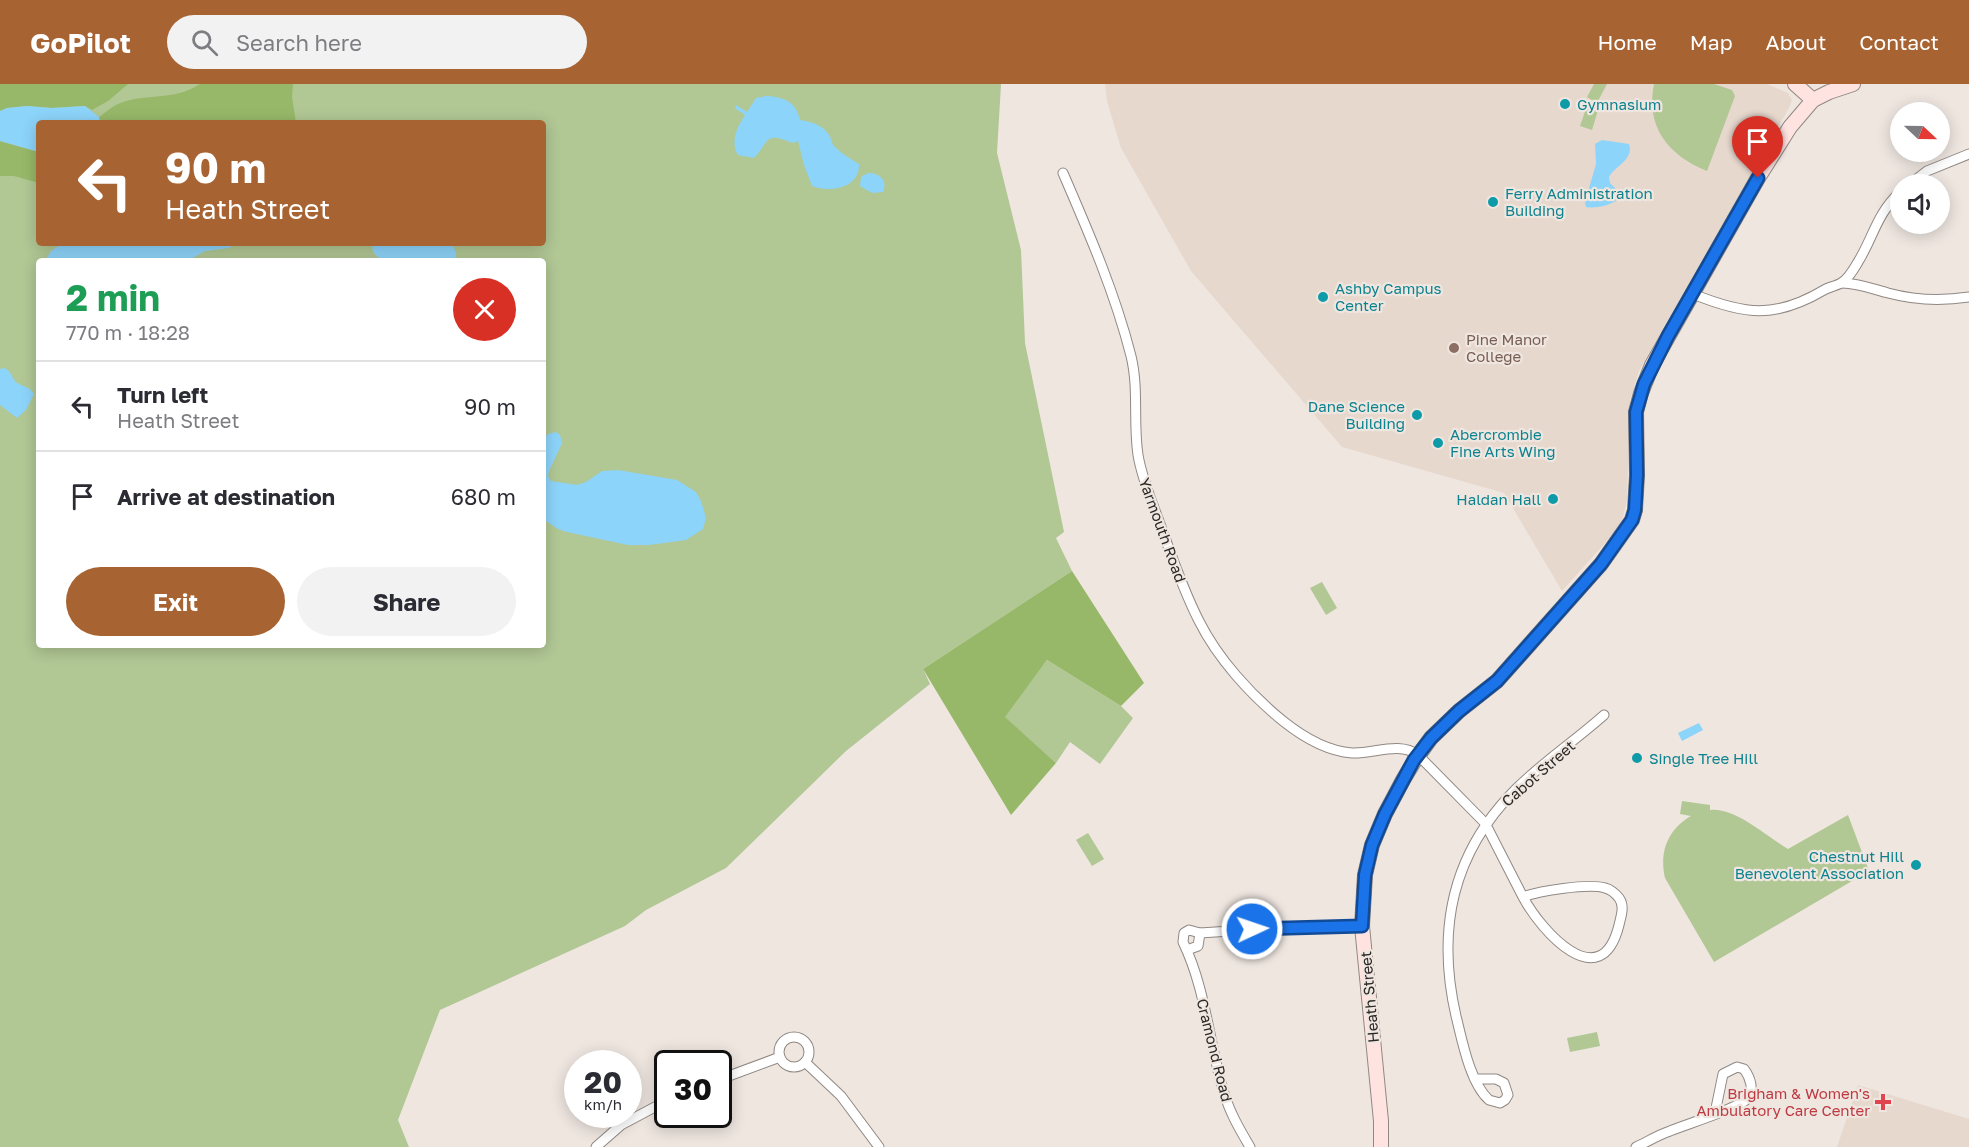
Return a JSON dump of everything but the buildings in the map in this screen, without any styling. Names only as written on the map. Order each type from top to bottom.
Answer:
[{"type":"street","points":[[1795,84],[1813,100]]},
{"type":"street","name":"Heath Street","points":[[1381,1147],[1381,1121],[1362,926],[1365,875],[1372,845],[1385,814],[1418,755],[1431,738],[1459,711],[1497,681],[1601,564],[1632,520],[1635,510],[1637,475],[1635,423],[1638,404],[1652,365],[1796,119],[1813,100],[1853,84]]},
{"type":"street","points":[[1923,174],[1969,154]]},
{"type":"street","name":"Yarmouth Road","points":[[1064,173],[1100,258],[1131,356],[1135,379],[1138,456],[1178,574],[1200,623],[1218,650],[1260,701],[1284,722],[1312,741],[1324,747],[1353,753],[1395,748],[1411,750],[1418,755]]},
{"type":"street","points":[[1842,283],[1857,264],[1890,201]]},
{"type":"street","points":[[1693,294],[1731,308],[1761,312],[1784,309],[1842,283],[1853,283],[1891,294],[1945,300],[1969,297]]},
{"type":"street","name":"Cabot Street","points":[[1476,1079],[1460,1034],[1448,969],[1450,906],[1458,880],[1485,824],[1518,787],[1604,716]]},
{"type":"street","points":[[1418,755],[1485,824],[1523,897],[1531,911],[1546,930],[1571,951],[1592,958],[1605,954],[1611,946],[1618,928],[1622,907],[1617,896],[1609,890],[1590,886],[1538,892],[1523,897]]},
{"type":"street","points":[[1200,933],[1198,946],[1187,950],[1183,942],[1184,933],[1189,930],[1200,933],[1270,928],[1362,926]]},
{"type":"street","name":"Cramond Road","points":[[1187,950],[1205,1009],[1224,1094],[1234,1119],[1250,1147]]},
{"type":"street","points":[[795,1038],[807,1045],[809,1053],[805,1062],[798,1067],[789,1066],[780,1057],[782,1043],[795,1038]]},
{"type":"street","points":[[732,1075],[780,1057]]},
{"type":"street","points":[[805,1062],[841,1096],[879,1147]]},
{"type":"street","points":[[1636,1147],[1666,1132],[1731,1108],[1747,1099],[1751,1082],[1744,1069],[1737,1067],[1723,1074],[1715,1113]]},
{"type":"street","points":[[596,1147],[621,1125],[654,1108]]},
{"type":"shaded area","name":"Pine Manor College","points":[[1105,84],[1767,84],[1788,93],[1792,100],[1639,371],[1630,400],[1627,500],[1623,517],[1616,531],[1562,591],[1504,493],[1342,447],[1191,271],[1121,148],[1107,101]]},
{"type":"shaded area","name":"Brigham & Women's Ambulatory Care Center","points":[[1858,1085],[1969,1119],[1969,1147],[1837,1147]]},
{"type":"green space","points":[[0,84],[1001,84],[997,153],[1021,250],[1025,343],[1064,532],[1056,538],[1072,571],[923,669],[930,684],[846,751],[726,868],[646,910],[625,926],[440,1010],[398,1120],[409,1147],[0,1147]]},
{"type":"green space","points":[[0,84],[128,84],[108,101],[92,110],[85,106],[52,108],[27,106],[0,111]]},
{"type":"green space","points":[[200,84],[293,84],[292,97],[296,120],[100,120],[99,117],[110,108],[128,100],[190,90]]},
{"type":"green space","points":[[1594,84],[1607,84],[1597,103],[1587,97]]},
{"type":"green space","points":[[1654,84],[1714,84],[1732,90],[1735,96],[1707,171],[1681,157],[1663,138],[1653,114]]},
{"type":"green space","points":[[1588,103],[1599,107],[1592,130],[1580,126]]},
{"type":"green space","points":[[0,141],[36,151],[36,182],[14,176],[0,176]]},
{"type":"green space","points":[[1072,571],[1144,683],[1121,706],[1047,660],[1005,717],[1056,763],[1011,815],[923,669]]},
{"type":"green space","points":[[1322,582],[1337,608],[1326,615],[1310,588]]},
{"type":"green space","points":[[1047,660],[1121,706],[1133,718],[1100,764],[1070,742],[1056,763],[1004,717]]},
{"type":"green space","points":[[1682,801],[1710,805],[1710,810],[1730,813],[1788,849],[1848,815],[1869,871],[1714,962],[1665,878],[1663,868],[1665,850],[1671,834],[1691,816],[1680,814]]},
{"type":"green space","points":[[1088,833],[1104,859],[1092,866],[1076,840]]},
{"type":"green space","points":[[1597,1032],[1600,1046],[1570,1052],[1567,1038]]},
{"type":"water","points":[[766,96],[784,99],[796,109],[800,120],[823,128],[835,147],[859,164],[855,179],[843,187],[827,189],[812,186],[798,141],[793,143],[772,138],[754,158],[738,155],[735,140],[737,130],[745,115],[735,108],[736,105],[747,112],[756,98]]},
{"type":"water","points":[[85,106],[99,117],[100,120],[36,120],[36,151],[0,141],[0,111],[7,108]]},
{"type":"water","points":[[1602,140],[1629,144],[1630,150],[1627,158],[1609,177],[1610,183],[1619,192],[1620,198],[1604,206],[1586,207],[1585,202],[1596,164],[1595,144]]},
{"type":"water","points":[[868,173],[882,178],[883,192],[872,193],[860,186],[861,177]]},
{"type":"water","points":[[58,246],[232,246],[205,251],[192,258],[47,258],[51,251]]},
{"type":"water","points":[[372,246],[453,246],[456,258],[379,258],[373,252]]},
{"type":"water","points":[[4,368],[9,371],[17,383],[34,394],[26,410],[17,418],[0,405],[0,369]]},
{"type":"water","points":[[556,432],[560,435],[562,443],[549,471],[548,476],[551,481],[577,485],[602,471],[618,470],[677,480],[696,492],[701,501],[706,518],[703,529],[686,540],[649,545],[628,545],[558,529],[546,521],[546,436]]},
{"type":"water","points":[[1699,723],[1703,730],[1682,741],[1678,733]]},
{"type":"place","name":"Gymnasium","points":[[1565,104]]},
{"type":"place","name":"Ferry Administration Building","points":[[1493,202]]},
{"type":"place","name":"Ashby Campus Center","points":[[1323,297]]},
{"type":"place","name":"Pine Manor College","points":[[1454,348]]},
{"type":"place","name":"Dane Science Building","points":[[1417,415]]},
{"type":"place","name":"Abercrombie Fine Arts Wing","points":[[1438,443]]},
{"type":"place","name":"Haldan Hall","points":[[1553,499]]},
{"type":"place","name":"Single Tree Hill","points":[[1637,758]]},
{"type":"place","name":"Chestnut Hill Benevolent Association","points":[[1916,865]]},
{"type":"place","name":"Brigham & Women's Ambulatory Care Center","points":[[1883,1102]]},
{"type":"route","points":[[1252,929],[1362,926],[1365,875],[1372,845],[1385,814],[1414,760],[1431,738],[1459,711],[1497,681],[1601,564],[1632,520],[1635,510],[1637,475],[1635,423],[1644,384],[1668,336],[1758,178]]}]
